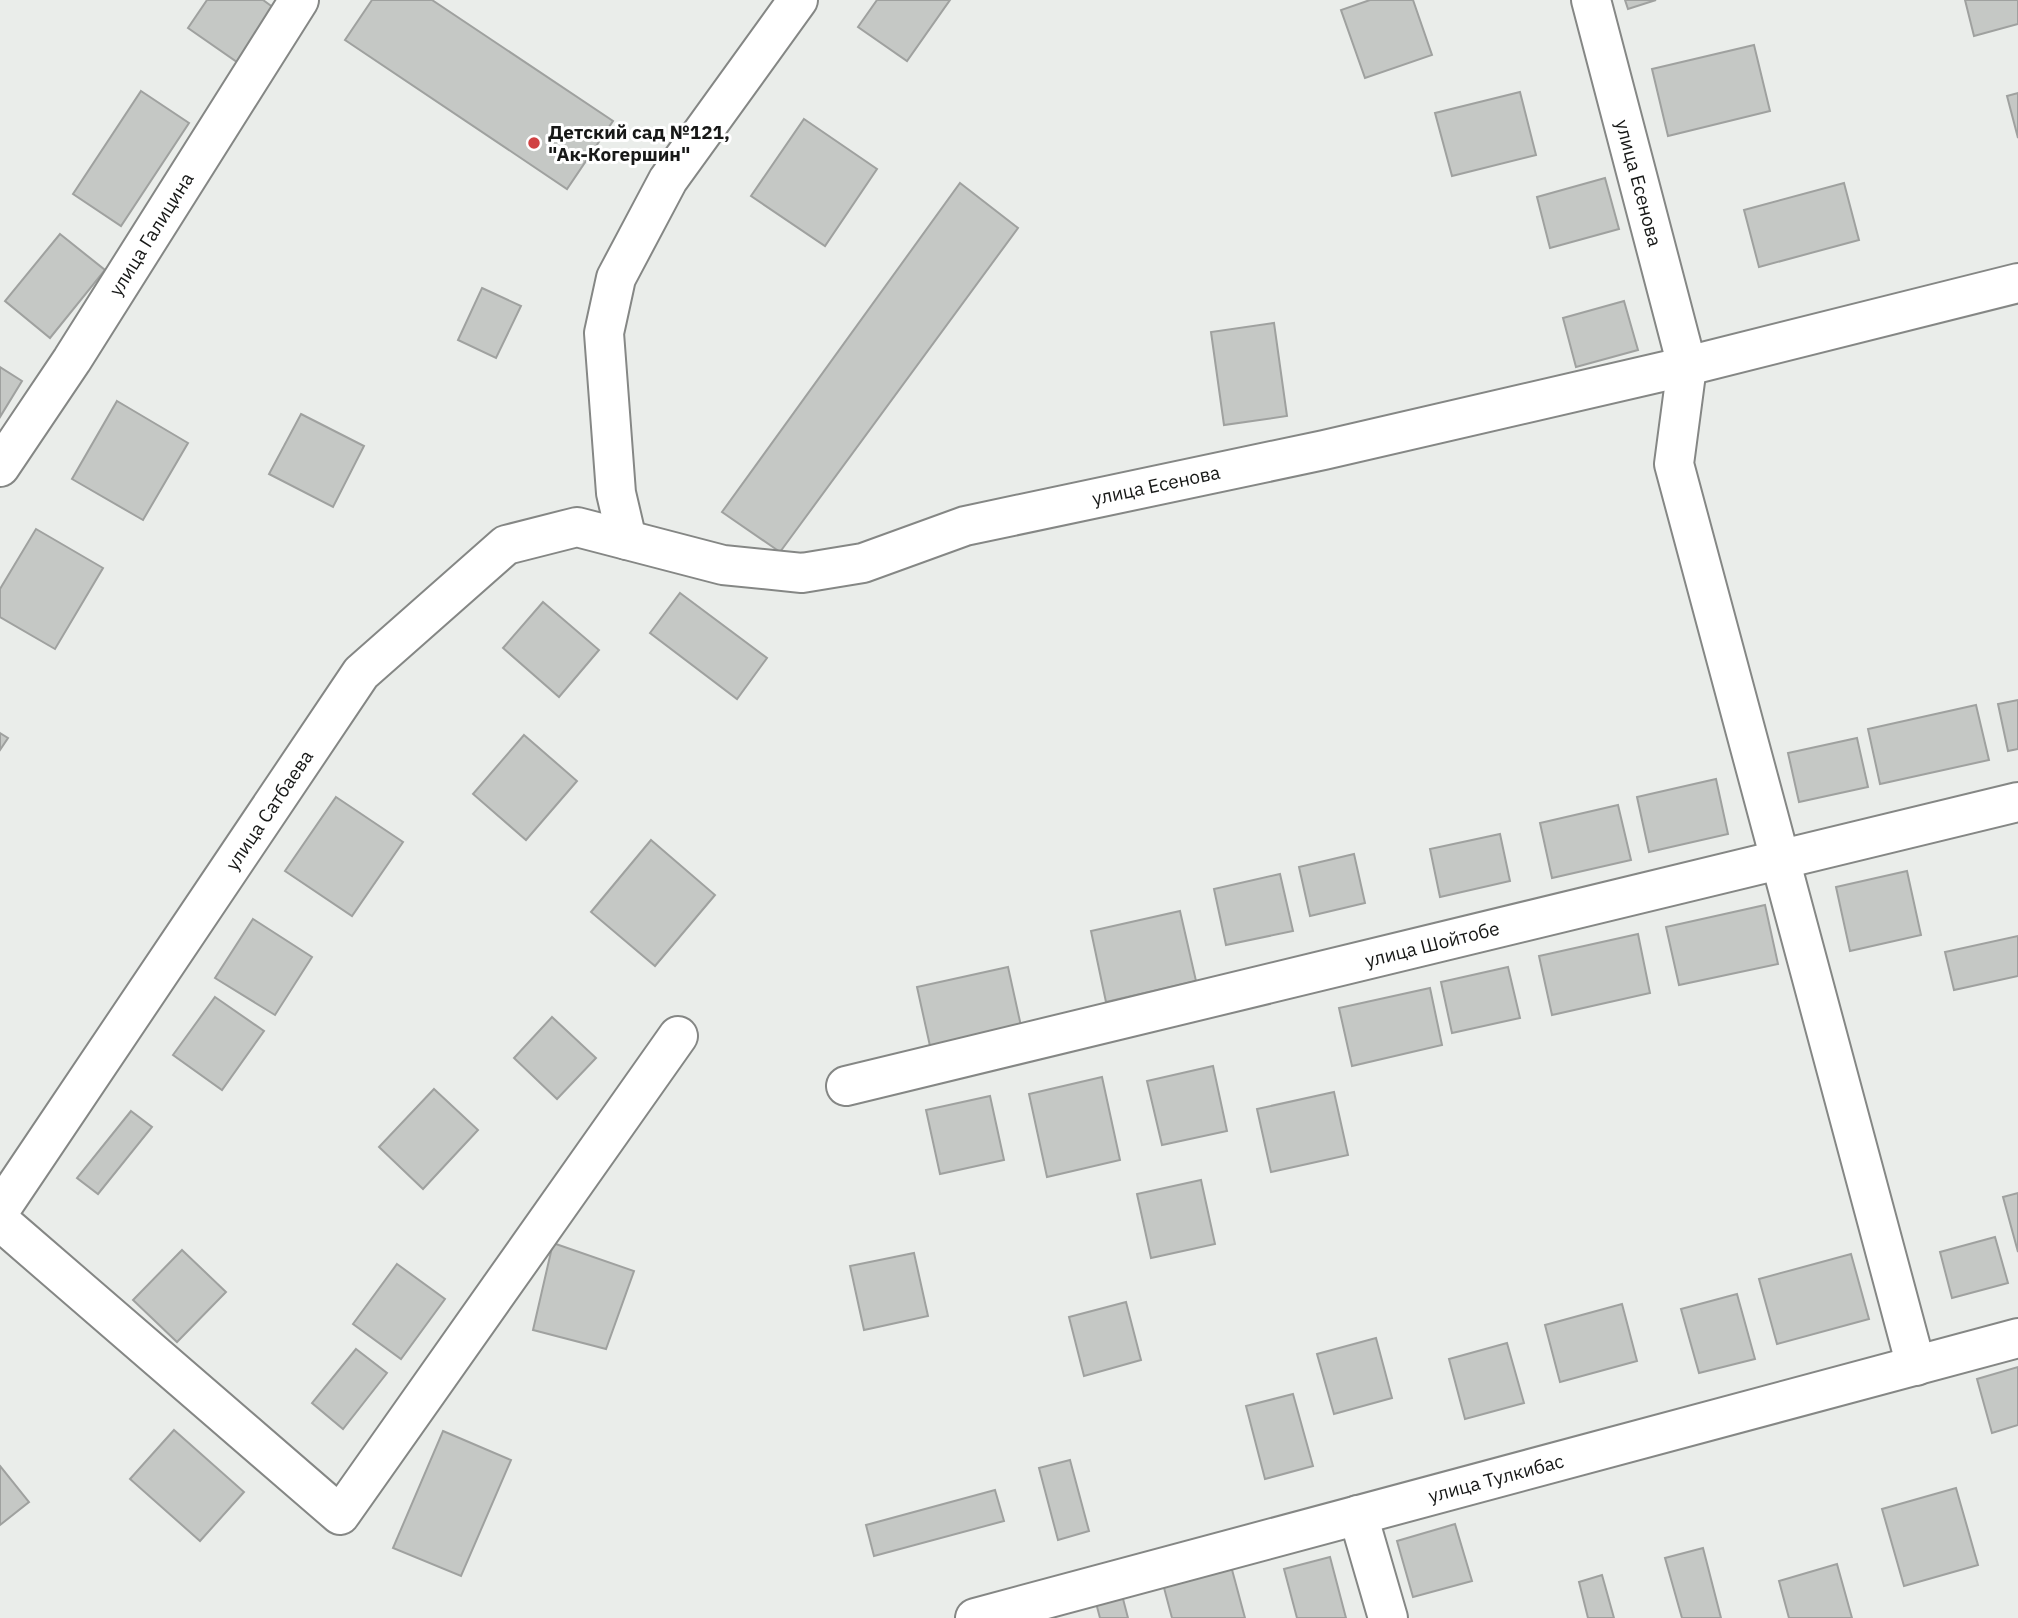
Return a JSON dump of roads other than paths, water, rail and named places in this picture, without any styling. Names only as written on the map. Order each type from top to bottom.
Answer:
[{"type":"street","name":"улица Галицина","points":[[0,467],[79,348],[299,0]]},
{"type":"street","points":[[627,540],[616,493],[604,333],[617,278],[668,180],[798,0]]},
{"type":"street","name":"улица Есенова","points":[[1591,0],[1687,366]]},
{"type":"street","name":"улица Есенова","points":[[627,540],[723,565],[802,573],[863,563],[965,526],[1324,450],[1687,366],[2018,282]]},
{"type":"street","points":[[1687,366],[1674,464],[1916,1366]]},
{"type":"street","name":"улица Сатбаева","points":[[0,1210],[361,673],[506,545],[577,527],[627,540]]},
{"type":"street","name":"улица Шойтобе","points":[[846,1086],[2018,803]]},
{"type":"street","points":[[0,1221],[341,1515],[678,1036]]},
{"type":"street","name":"улица Тулкибас","points":[[975,1618],[2018,1338]]},
{"type":"street","points":[[1358,1515],[1388,1618]]},
{"type":"place","name":"Детский сад №121, \"Ак-Когершин\"","points":[[534,143]]}]
